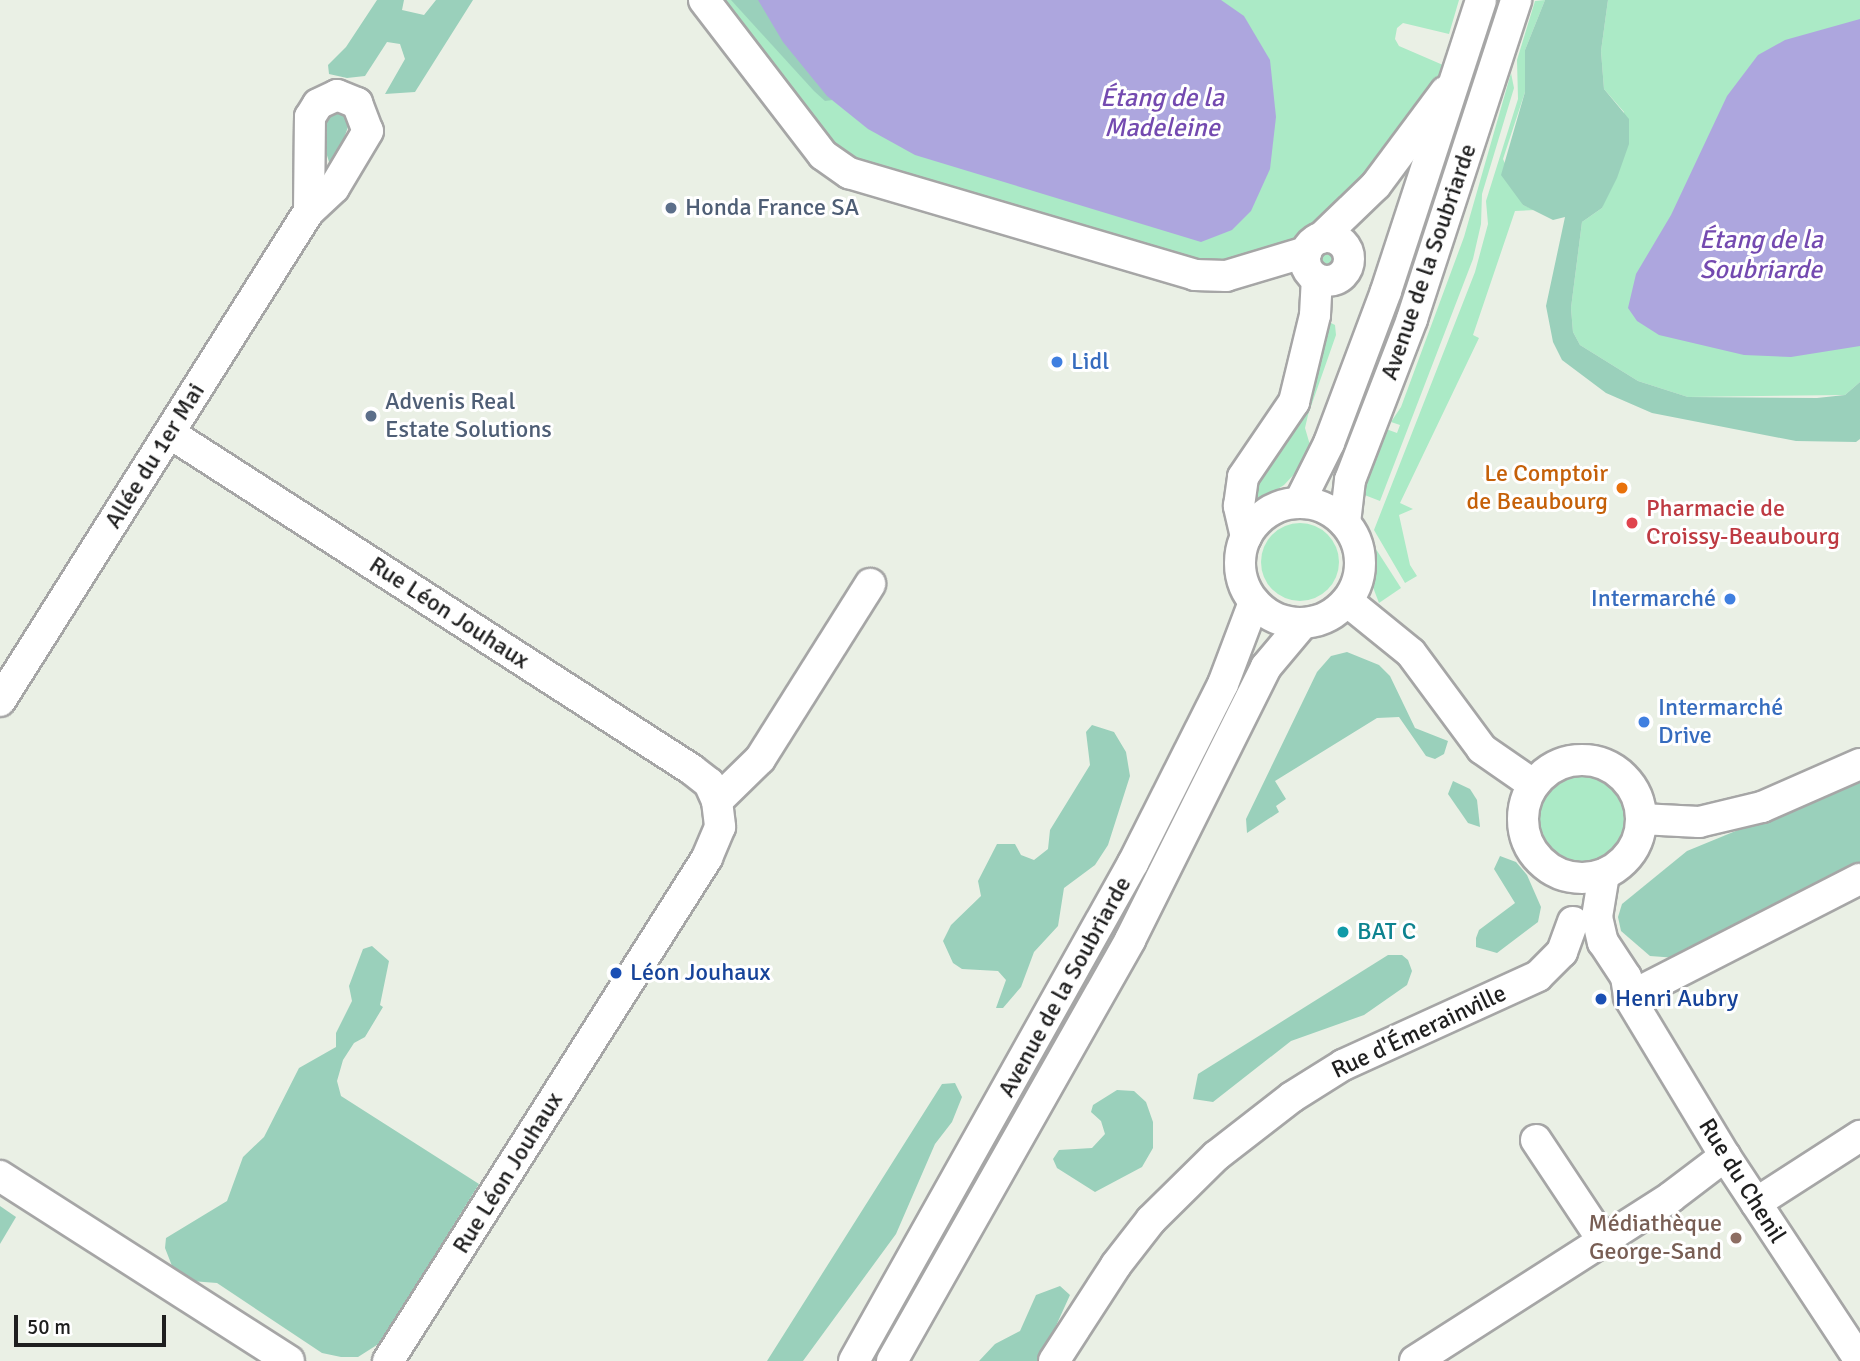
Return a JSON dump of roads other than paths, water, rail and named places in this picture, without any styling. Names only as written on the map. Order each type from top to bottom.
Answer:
[{"type":"street","points":[[704,0],[823,155],[849,173],[1195,275],[1226,276],[1313,245],[1341,242],[1350,261],[1338,279],[1317,279]]},
{"type":"street","name":"Avenue de la Soubriarde","points":[[1299,503],[1334,430],[1457,78],[1481,0]]},
{"type":"street","name":"Avenue de la Soubriarde","points":[[1345,523],[1350,480],[1416,307],[1516,0]]},
{"type":"street","name":"Avenue de la Soubriarde","points":[[1313,245],[1376,185],[1457,78]]},
{"type":"street","name":"Allée du 1er Mai","points":[[0,701],[171,434],[309,211]]},
{"type":"street","points":[[1246,537],[1262,517],[1299,503],[1324,509],[1345,523],[1360,554],[1358,579],[1347,601],[1327,617],[1303,623],[1268,614],[1254,602],[1241,570],[1246,537],[1239,506],[1243,477],[1294,402],[1315,315],[1317,279],[1306,265],[1313,245]]},
{"type":"street","name":"Rue Léon Jouhaux","points":[[171,434],[691,769],[709,783],[717,801],[720,827],[707,858],[388,1361]]},
{"type":"street","points":[[717,801],[760,759],[870,584]]},
{"type":"street","points":[[1347,601],[1411,653],[1482,749],[1534,785]]},
{"type":"street","name":"Avenue de la Soubriarde","points":[[854,1361],[1133,863],[1223,684],[1254,602]]},
{"type":"street","name":"Avenue de la Soubriarde","points":[[892,1361],[1130,940],[1266,667],[1303,623]]},
{"type":"street","points":[[1566,762],[1604,764],[1631,786],[1642,819],[1631,852],[1604,874],[1584,878],[1564,875],[1538,858],[1527,841],[1525,802],[1534,785],[1566,762]]},
{"type":"street","points":[[1642,819],[1699,822],[1762,807],[1860,764]]},
{"type":"street","name":"Rue du Chenil","points":[[1604,874],[1597,917],[1603,942],[1626,977],[1629,998]]},
{"type":"street","name":"Rue du Chenil","points":[[1564,875],[1573,922],[1591,953],[1610,984],[1629,998],[1725,1156],[1860,1361]]},
{"type":"street","points":[[1629,998],[1860,879]]},
{"type":"street","name":"Rue d'Émerainville","points":[[1054,1361],[1151,1220],[1248,1129],[1343,1065],[1538,976],[1562,952],[1573,922]]},
{"type":"street","points":[[1562,952],[1591,953]]},
{"type":"street","points":[[1756,1203],[1860,1136]]},
{"type":"street","points":[[1536,1140],[1603,1241]]},
{"type":"street","points":[[1415,1361],[1671,1198],[1725,1156]]},
{"type":"street","points":[[0,1176],[289,1361]]},
{"type":"water","name":"Étang de la Madeleine","points":[[758,0],[1221,0],[1244,16],[1270,60],[1276,117],[1270,169],[1251,211],[1232,230],[1201,242],[915,155],[868,129],[827,96],[783,42]]},
{"type":"water","name":"Étang de la Soubriarde","points":[[1860,19],[1860,346],[1791,357],[1744,355],[1659,335],[1637,321],[1628,308],[1636,274],[1671,215],[1727,96],[1758,55],[1785,40]]},
{"type":"place","name":"Honda France SA","points":[[671,208]]},
{"type":"place","name":"Lidl","points":[[1057,362]]},
{"type":"place","name":"Advenis Real Estate Solutions","points":[[371,416]]},
{"type":"place","name":"Le Comptoir de Beaubourg","points":[[1622,488]]},
{"type":"place","name":"Pharmacie de Croissy-Beaubourg","points":[[1632,523]]},
{"type":"place","name":"Intermarché","points":[[1730,599]]},
{"type":"place","name":"Intermarché Drive","points":[[1644,722]]},
{"type":"place","name":"BAT C","points":[[1343,932]]},
{"type":"place","name":"Léon Jouhaux","points":[[616,973]]},
{"type":"place","name":"Henri Aubry","points":[[1601,999]]},
{"type":"place","name":"Médiathèque George-Sand","points":[[1736,1238]]}]
